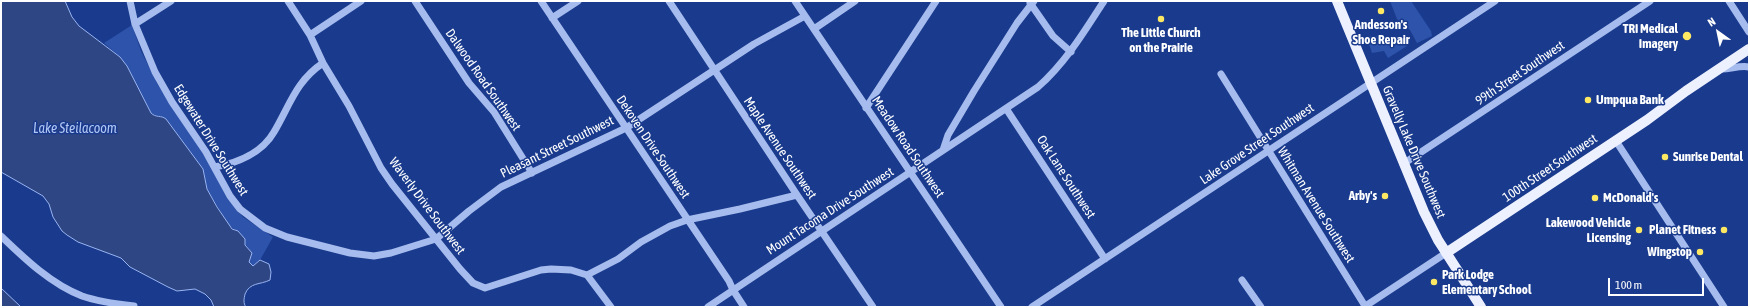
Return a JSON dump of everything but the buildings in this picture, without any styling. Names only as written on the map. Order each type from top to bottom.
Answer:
[{"type":"main road","name":"Gravelly Lake Drive Southwest","points":[[1337,1],[1403,164],[1427,218],[1446,253],[1481,307]]},
{"type":"main road","name":"100th Street Southwest","points":[[1446,253],[1616,141],[1749,49]]},
{"type":"street","name":"Edgewater Drive Southwest","points":[[130,1],[135,24],[160,81],[215,167],[217,174],[230,196],[240,209],[265,228],[286,237],[350,253],[374,256],[391,253],[436,239]]},
{"type":"street","points":[[135,24],[171,1]]},
{"type":"street","name":"Waverly Drive Southwest","points":[[288,1],[310,35],[323,62],[349,106],[381,168],[407,205],[473,283],[483,288],[492,287],[508,280],[541,270],[551,269],[571,270],[587,275]]},
{"type":"street","points":[[310,35],[361,1]]},
{"type":"street","name":"Dalwood Road Southwest","points":[[415,1],[469,83],[494,112],[532,173]]},
{"type":"street","name":"Dekoven Drive Southwest","points":[[541,1],[729,281],[744,307]]},
{"type":"street","points":[[552,18],[578,1]]},
{"type":"street","name":"Maple Avenue Southwest","points":[[669,1],[873,307]]},
{"type":"street","name":"Meadow Road Southwest","points":[[795,1],[1001,307]]},
{"type":"street","points":[[814,29],[855,1]]},
{"type":"street","points":[[866,108],[936,1]]},
{"type":"street","name":"Mount Tacoma Drive Southwest","points":[[708,307],[911,173],[943,150],[1006,110],[1038,87],[1060,66],[1071,52],[1104,1]]},
{"type":"street","name":"Lake Grove Street Southwest","points":[[1032,307],[1495,1]]},
{"type":"street","name":"99th Street Southwest","points":[[1403,164],[1650,1]]},
{"type":"street","points":[[1729,1],[1749,32]]},
{"type":"street","points":[[943,150],[948,135],[974,91],[1031,2],[1053,36],[1071,52]]},
{"type":"street","name":"Pleasant Street Southwest","points":[[436,239],[489,195],[501,187],[626,128],[754,44],[805,16]]},
{"type":"street","points":[[215,167],[239,161],[254,152],[266,142],[274,132],[298,86],[323,62]]},
{"type":"street","points":[[1719,69],[1728,70],[1740,67],[1749,67]]},
{"type":"street","name":"Whitman Avenue Southwest","points":[[1221,74],[1365,307]]},
{"type":"street","name":"Oak Lane Southwest","points":[[1006,110],[1105,259]]},
{"type":"street","points":[[1616,141],[1724,307]]},
{"type":"street","points":[[611,307],[587,275],[622,257],[650,236],[670,226],[687,220],[797,195]]},
{"type":"street","points":[[1,236],[38,270],[70,290],[100,301],[134,306]]},
{"type":"street","name":"100th Street Southwest","points":[[1365,307],[1446,253]]},
{"type":"street","points":[[1242,280],[1261,307]]},
{"type":"shaded area","points":[[1390,1],[1411,1],[1431,31],[1432,36],[1417,43],[1410,30],[1397,19]]},
{"type":"shaded area","points":[[132,25],[141,51],[158,85],[207,160],[227,198],[243,217],[273,237],[260,260],[253,266],[249,262],[249,249],[240,234],[228,224],[207,189],[203,169],[166,119],[151,113],[120,57],[104,43]]},
{"type":"shaded area","points":[[1370,36],[1400,40],[1407,46],[1388,58],[1384,51],[1372,53],[1367,38]]},
{"type":"water","name":"Lake Steilacoom","points":[[1,1],[65,1],[72,17],[79,26],[120,57],[127,66],[151,113],[166,119],[203,169],[207,189],[217,207],[232,229],[238,231],[245,239],[245,245],[252,253],[249,262],[253,266],[260,260],[269,264],[271,272],[270,280],[252,286],[247,290],[244,299],[244,304],[246,307],[214,307],[211,300],[205,294],[195,289],[177,291],[130,267],[121,258],[78,242],[62,231],[53,217],[49,204],[43,196],[1,172]]},
{"type":"water","points":[[1,288],[21,307],[1,307]]},
{"type":"place","name":"Andesson's Shoe Repair","points":[[1381,11]]},
{"type":"place","name":"The Little Church on the Prairie","points":[[1161,19]]},
{"type":"place","name":"TRI Medical Imagery","points":[[1687,36]]},
{"type":"place","name":"Umpqua Bank","points":[[1588,100]]},
{"type":"place","name":"Sunrise Dental","points":[[1665,157]]},
{"type":"place","name":"Arby's","points":[[1385,196]]},
{"type":"place","name":"McDonald's","points":[[1595,198]]},
{"type":"place","name":"Lakewood Vehicle Licensing","points":[[1639,230]]},
{"type":"place","name":"Planet Fitness","points":[[1724,230]]},
{"type":"place","name":"Wingstop","points":[[1700,252]]},
{"type":"place","name":"Park Lodge Elementary School","points":[[1434,282]]}]
